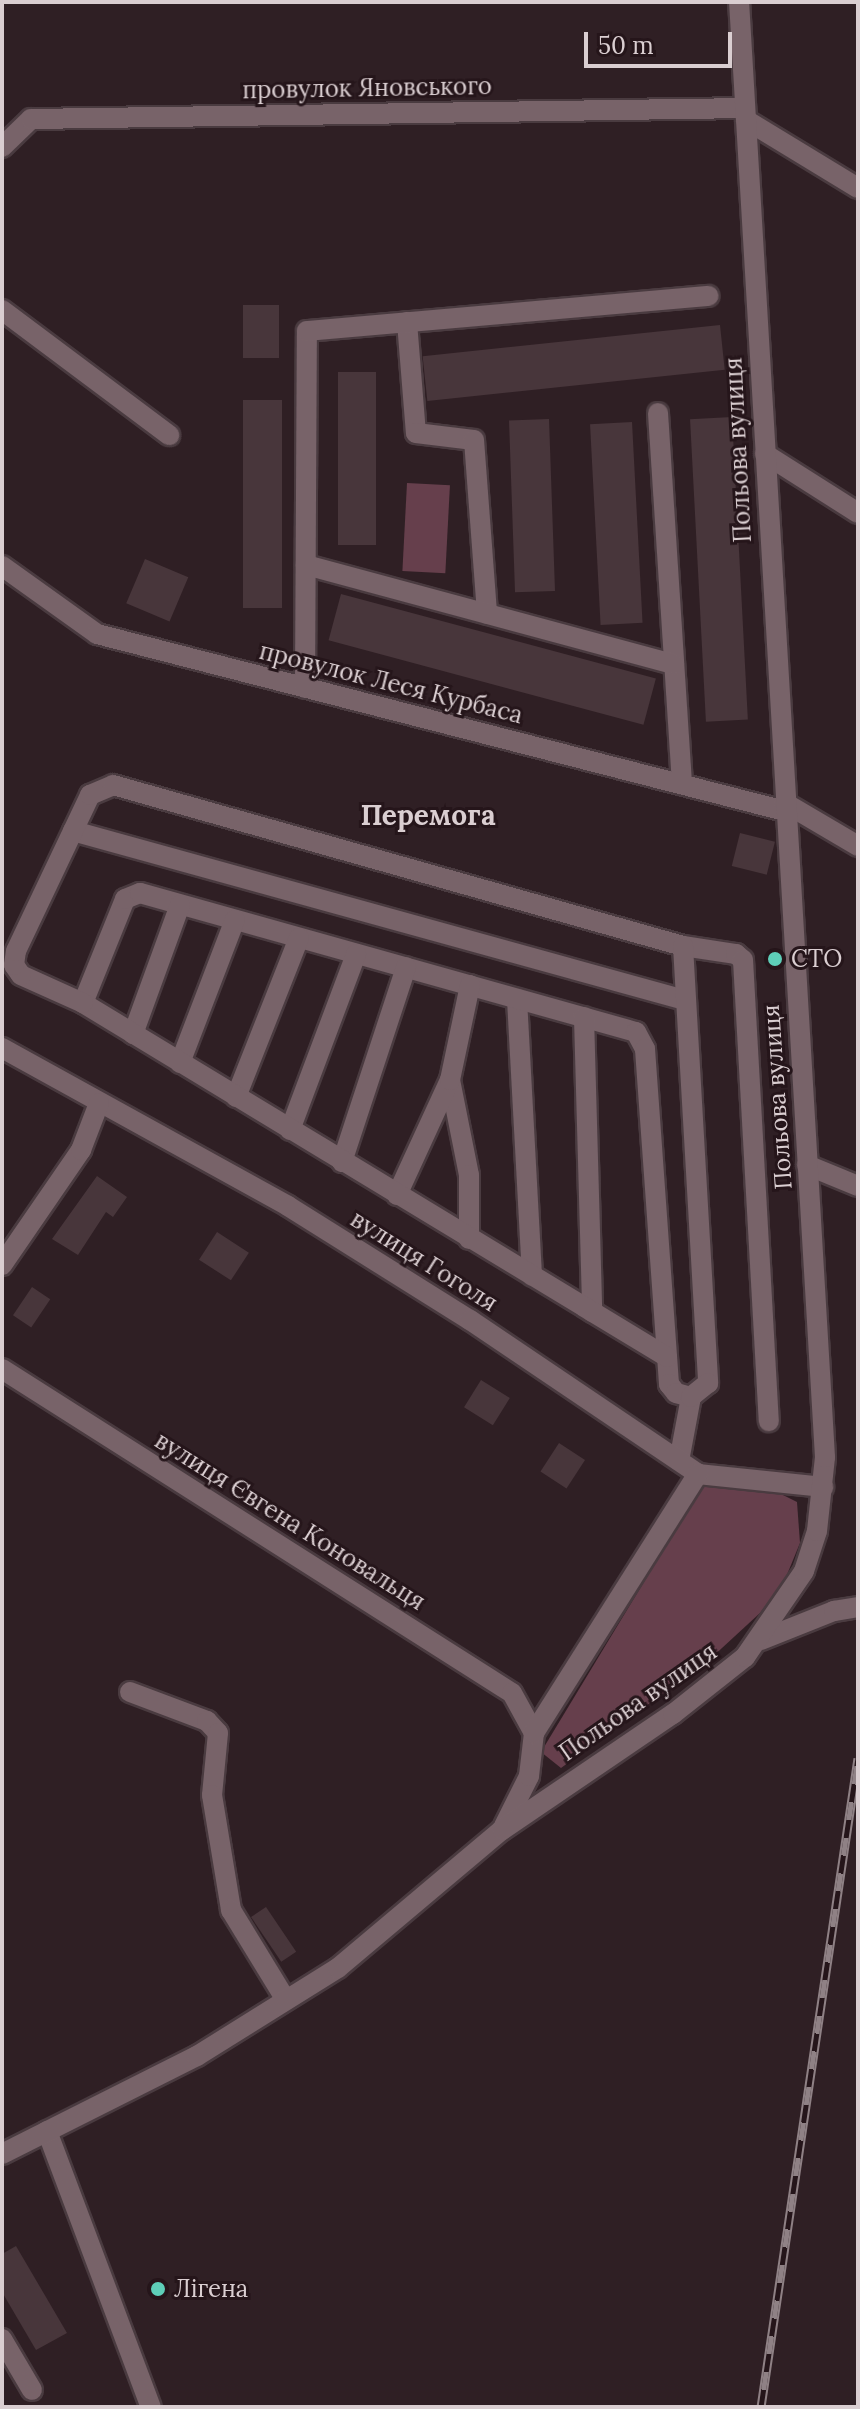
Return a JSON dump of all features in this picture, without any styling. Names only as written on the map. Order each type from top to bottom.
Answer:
[{"type":"street","name":"Польова вулиця","points":[[2,2154],[197,2056],[338,1968],[502,1830],[673,1714],[761,1640],[804,1571],[817,1531],[823,1487],[739,2]]},
{"type":"street","name":"провулок Яновського","points":[[2,147],[31,119],[746,114]]},
{"type":"street","points":[[746,114],[858,188]]},
{"type":"street","points":[[305,688],[307,331],[708,296]]},
{"type":"street","points":[[2,310],[169,435]]},
{"type":"street","points":[[407,322],[416,433],[474,440],[487,614]]},
{"type":"street","points":[[658,413],[682,784]]},
{"type":"street","points":[[765,454],[858,513]]},
{"type":"street","points":[[306,565],[674,664]]},
{"type":"street","name":"провулок Леся Курбаса","points":[[2,566],[97,634],[682,784],[785,807],[858,846]]},
{"type":"street","points":[[667,1357],[83,1003],[21,975],[14,965],[16,951],[90,795],[113,785],[683,946],[736,954],[743,960],[769,1421]]},
{"type":"street","points":[[73,831],[685,1000]]},
{"type":"street","points":[[83,1003],[125,899],[140,893],[636,1032],[644,1040],[669,1384],[676,1393],[691,1397]]},
{"type":"street","points":[[133,1034],[180,905]]},
{"type":"street","points":[[180,1063],[235,920]]},
{"type":"street","points":[[236,1097],[299,938]]},
{"type":"street","points":[[679,1461],[691,1397],[708,1383],[683,946]]},
{"type":"street","points":[[290,1130],[356,954]]},
{"type":"street","points":[[342,1162],[406,967]]},
{"type":"street","points":[[397,1195],[450,1080],[470,985]]},
{"type":"street","points":[[517,999],[532,1276]]},
{"type":"street","points":[[584,1017],[592,1312]]},
{"type":"street","name":"вулиця Гоголя","points":[[2,1048],[288,1206],[698,1474],[823,1487]]},
{"type":"street","points":[[450,1080],[469,1175],[469,1239]]},
{"type":"street","points":[[2,1265],[81,1150],[99,1103]]},
{"type":"street","points":[[807,1165],[858,1186]]},
{"type":"street","name":"вулиця Євгена Коновальця","points":[[2,1369],[512,1693],[534,1733]]},
{"type":"street","points":[[502,1830],[529,1776],[534,1733],[698,1474]]},
{"type":"street","points":[[761,1640],[858,1607]]},
{"type":"street","points":[[130,1692],[207,1721],[218,1733],[212,1795],[231,1910],[286,2000]]},
{"type":"street","points":[[47,2131],[151,2407]]},
{"type":"street","points":[[2,2339],[32,2390]]},
{"type":"shaded area","points":[[407,483],[450,485],[445,573],[402,571]]},
{"type":"shaded area","points":[[709,1483],[775,1491],[797,1502],[800,1543],[784,1582],[760,1613],[709,1660],[561,1768],[541,1752],[699,1491]]},
{"type":"building","points":[[243,305],[279,305],[279,358],[243,358]]},
{"type":"building","points":[[720,325],[725,370],[427,401],[423,356]]},
{"type":"building","points":[[338,372],[376,372],[376,545],[338,545]]},
{"type":"building","points":[[243,400],[282,400],[282,608],[243,608]]},
{"type":"building","points":[[732,417],[748,720],[706,722],[690,419]]},
{"type":"building","points":[[549,419],[555,591],[515,592],[509,420]]},
{"type":"building","points":[[632,422],[643,623],[601,625],[590,424]]},
{"type":"building","points":[[145,559],[188,577],[170,622],[126,603]]},
{"type":"building","points":[[341,594],[656,678],[643,725],[329,640]]},
{"type":"building","points":[[740,833],[775,842],[767,875],[732,866]]},
{"type":"building","points":[[97,1176],[127,1197],[113,1217],[106,1212],[78,1255],[52,1239]]},
{"type":"building","points":[[217,1232],[249,1253],[231,1280],[199,1260]]},
{"type":"building","points":[[32,1287],[50,1299],[31,1327],[13,1315]]},
{"type":"building","points":[[481,1380],[510,1398],[493,1425],[464,1407]]},
{"type":"building","points":[[559,1443],[585,1460],[566,1488],[540,1472]]},
{"type":"building","points":[[266,1907],[296,1952],[281,1962],[251,1917]]},
{"type":"building","points":[[16,2246],[67,2333],[36,2350],[2,2292],[2,2254]]},
{"type":"railway","points":[[761,2407],[858,1758]]},
{"type":"place","name":"СТО","points":[[775,959]]},
{"type":"place","name":"Лігена","points":[[158,2289]]},
{"type":"district","name":"Перемога","points":[[428,815]]}]
